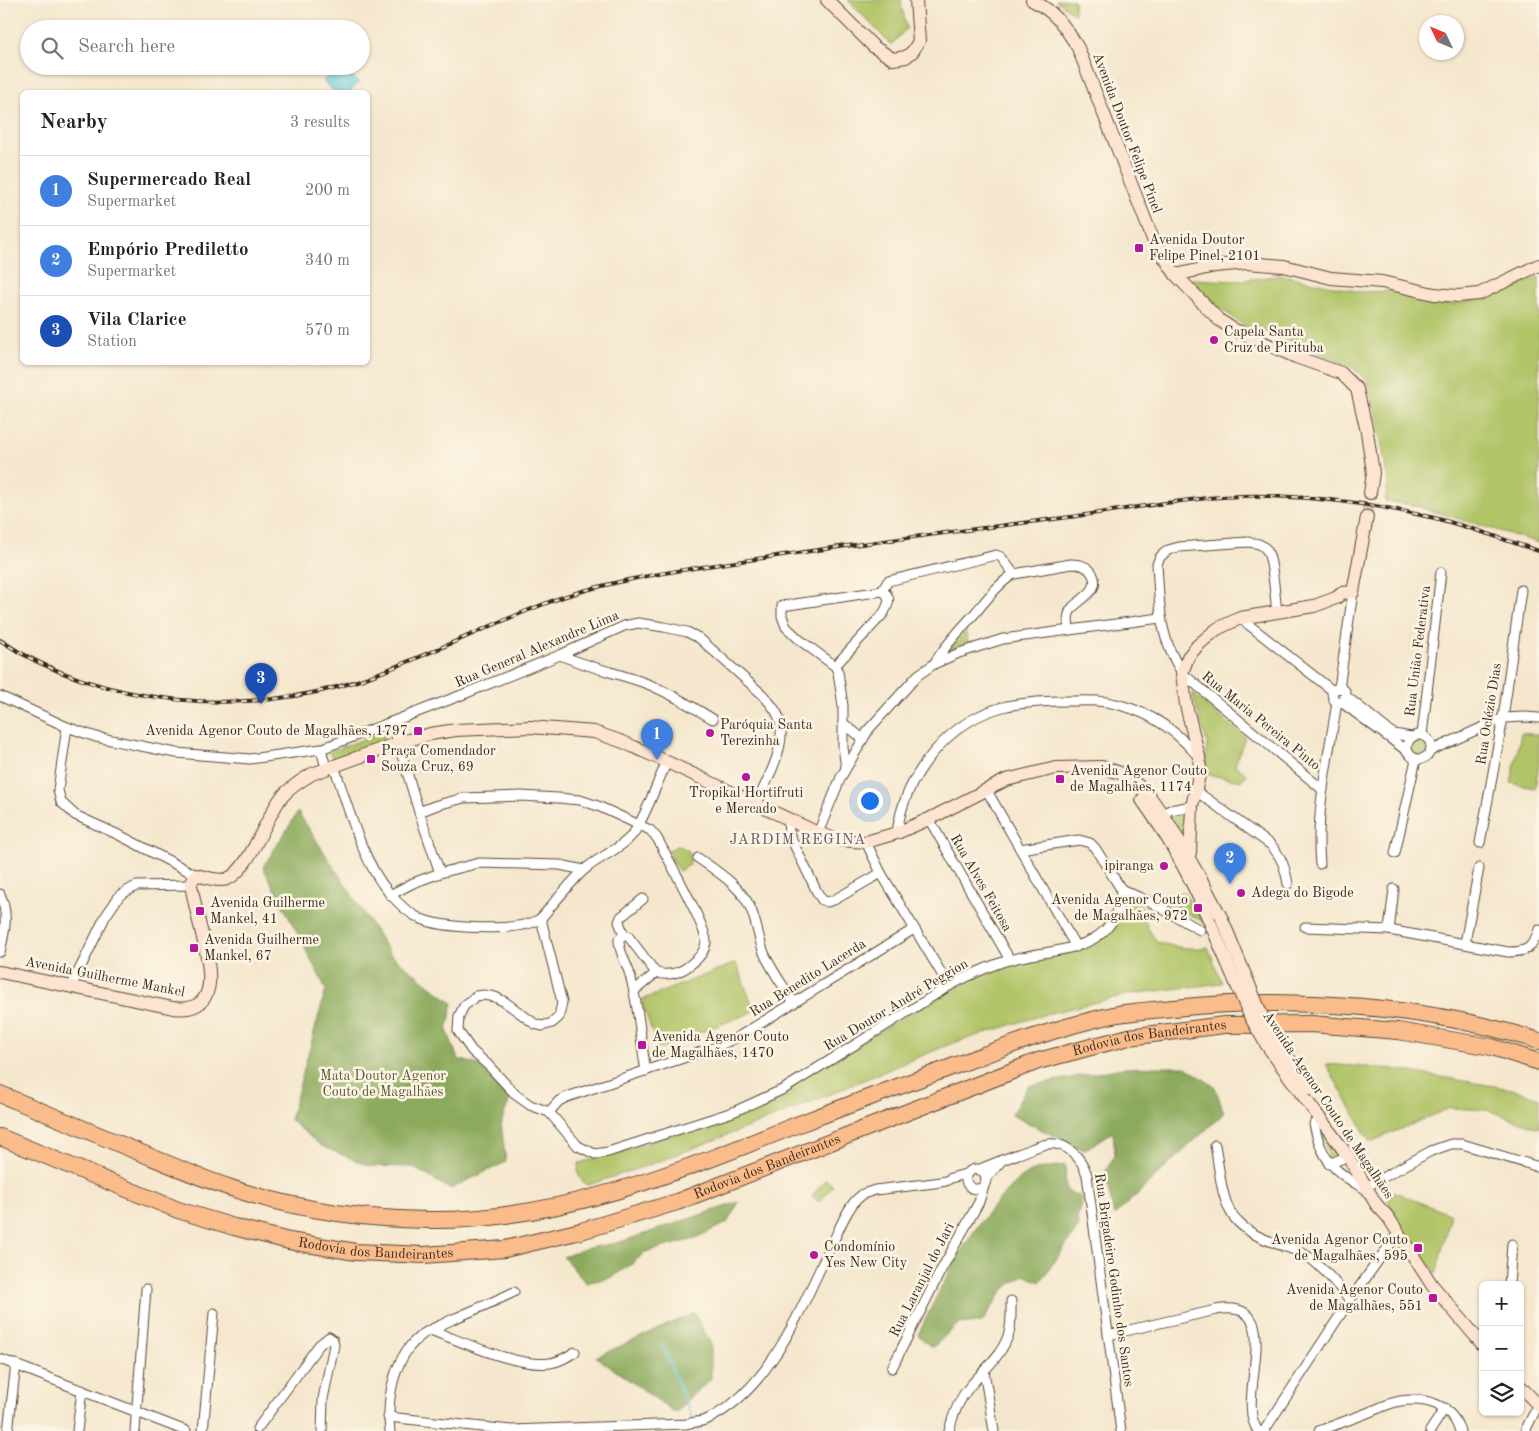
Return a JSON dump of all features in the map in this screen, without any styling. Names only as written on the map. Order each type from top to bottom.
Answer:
[{"type":"highway","name":"Rodovia dos Bandeirantes","points":[[0,1094],[169,1165],[232,1188],[300,1206],[358,1216],[432,1220],[486,1217],[548,1208],[611,1193],[709,1160],[804,1122],[1028,1038],[1120,1014],[1214,1004],[1298,1002],[1392,1010],[1497,1028],[1539,1041]]},
{"type":"highway","name":"Rodovia dos Bandeirantes","points":[[0,1137],[178,1210],[234,1227],[289,1241],[356,1252],[424,1255],[505,1249],[581,1231],[720,1186],[1038,1061],[1129,1037],[1224,1025],[1311,1024],[1398,1031],[1492,1047],[1539,1062]]},
{"type":"street","points":[[827,0],[874,47],[893,59],[906,57],[914,51],[919,41],[916,0]]},
{"type":"street","name":"Avenida Doutor Felipe Pinel","points":[[1032,0],[1052,12],[1064,24],[1078,48],[1151,234],[1176,275],[1219,320],[1233,329],[1280,351],[1341,373],[1357,389],[1367,432],[1373,473],[1370,493]]},
{"type":"street","points":[[1176,275],[1215,266],[1247,263],[1284,266],[1331,278],[1382,282],[1434,294],[1458,296],[1479,294],[1539,265]]},
{"type":"street","points":[[1367,517],[1336,689],[1332,697],[1341,700],[1391,732],[1411,737]]},
{"type":"street","name":"Rua Maria Pereira Pinto","points":[[1277,612],[1270,559],[1266,549],[1259,543],[1248,542],[1180,548],[1168,550],[1160,557],[1157,564],[1160,618],[1170,655],[1182,673],[1323,790]]},
{"type":"street","points":[[882,592],[888,581],[996,555],[1002,557],[1014,574]]},
{"type":"street","points":[[934,664],[948,644],[995,590],[1014,574],[1071,564],[1080,564],[1087,567],[1093,574],[1094,582],[1090,593],[1072,607],[1068,614],[1068,630]]},
{"type":"street","name":"Rua União Federativa","points":[[1422,734],[1441,572]]},
{"type":"street","name":"Rua Oclézio Dias","points":[[1480,843],[1503,718],[1520,590]]},
{"type":"street","points":[[834,666],[883,614],[888,606],[888,596],[882,592],[782,606],[782,616],[786,627],[834,666],[838,672],[841,685],[846,767]]},
{"type":"street","points":[[1188,857],[1192,806],[1200,770],[1199,757],[1186,705],[1182,673],[1188,657],[1198,645],[1217,629],[1240,618],[1314,606],[1336,598],[1342,593],[1353,592]]},
{"type":"street","points":[[818,833],[846,767],[862,738],[918,675],[934,664],[959,653],[1004,639],[1160,618]]},
{"type":"street","points":[[1240,618],[1336,689],[1344,690],[1323,790],[1318,842],[1320,864]]},
{"type":"street","name":"Rua General Alexandre Lima","points":[[0,696],[66,727],[96,737],[176,753],[216,758],[250,759],[321,749],[560,655],[624,626],[638,623],[687,632],[699,638],[763,694],[778,716],[780,739],[776,761],[756,804]]},
{"type":"street","points":[[560,655],[585,666],[646,684],[684,702],[713,719]]},
{"type":"street","points":[[1341,700],[1409,755],[1416,759],[1425,758],[1430,751],[1431,743],[1422,734],[1418,734],[1411,737],[1406,743],[1407,752]]},
{"type":"street","points":[[896,833],[906,797],[913,782],[942,742],[968,723],[1007,706],[1051,701],[1096,701],[1127,706],[1161,722],[1187,743],[1199,757]]},
{"type":"street","points":[[1430,751],[1503,718],[1539,718]]},
{"type":"street","points":[[392,722],[419,812],[440,873]]},
{"type":"street","points":[[843,723],[862,738]]},
{"type":"street","points":[[66,727],[58,790],[61,802],[75,815],[121,836],[194,880]]},
{"type":"street","name":"Avenida Agenor Couto de Magalhães","points":[[194,880],[227,879],[233,875],[251,852],[280,800],[299,782],[330,767],[398,743],[430,734],[456,730],[530,727],[594,732],[623,742],[818,833],[838,840],[866,842],[929,820],[1006,780],[1056,768],[1085,767],[1111,776],[1131,788],[1158,815],[1188,857],[1262,1016],[1305,1090],[1348,1156],[1371,1187]]},
{"type":"street","points":[[321,749],[368,859],[377,877],[390,895],[408,912],[419,918],[445,925],[475,927],[529,924],[540,918],[584,870],[624,843],[632,835],[639,824],[666,762]]},
{"type":"street","points":[[1395,853],[1416,759]]},
{"type":"street","points":[[986,789],[1076,947]]},
{"type":"street","points":[[1196,791],[1271,845],[1285,865],[1288,884]]},
{"type":"street","points":[[419,812],[464,798],[549,797],[580,800],[598,806],[650,830],[657,838],[701,923],[705,936],[706,942],[703,950],[689,966],[668,975],[656,973],[632,940],[624,934],[619,922],[621,917],[643,899]]},
{"type":"street","points":[[1158,815],[1192,806]]},
{"type":"street","points":[[788,820],[789,834],[807,874],[822,900],[827,902],[834,900],[882,873]]},
{"type":"street","name":"Rua Alves Feitosa","points":[[929,820],[1010,960]]},
{"type":"street","points":[[1020,849],[1078,840],[1090,843],[1121,889],[1154,904],[1200,930]]},
{"type":"street","points":[[866,842],[914,929],[949,986]]},
{"type":"street","points":[[698,858],[743,894],[752,910],[768,961],[794,1003]]},
{"type":"street","points":[[390,895],[413,883],[440,873],[479,863],[560,865],[584,870]]},
{"type":"street","points":[[1465,943],[1479,868]]},
{"type":"street","points":[[71,987],[105,917],[120,895],[136,886],[194,880]]},
{"type":"street","name":"Avenida Guilherme Mankel","points":[[0,972],[173,1008],[194,1007],[199,1004],[207,993],[210,971],[194,880]]},
{"type":"street","name":"Rua Doutor André Peggion","points":[[549,1112],[578,1146],[595,1154],[608,1152],[733,1112],[784,1089],[949,986],[974,973],[1010,960],[1076,947],[1094,939],[1106,930],[1112,922],[1118,908],[1121,889]]},
{"type":"street","points":[[1389,930],[1394,889]]},
{"type":"street","points":[[0,894],[6,919],[0,952]]},
{"type":"street","points":[[540,918],[562,1002],[561,1010],[555,1021],[548,1026],[535,1024],[505,1002],[495,997],[484,995],[476,996],[469,1000],[459,1016],[458,1032],[464,1042],[516,1094],[530,1105],[549,1112]]},
{"type":"street","points":[[1305,927],[1389,930],[1508,952],[1520,952],[1534,942],[1539,930]]},
{"type":"street","name":"Rua Benedito Lacerda","points":[[549,1112],[559,1101],[567,1097],[716,1047],[738,1037],[914,929]]},
{"type":"street","points":[[624,934],[619,942],[634,991],[646,1071]]},
{"type":"street","points":[[634,991],[656,973]]},
{"type":"street","name":"Avenida Agenor Couto de Magalhães","points":[[1305,1090],[1385,1207],[1388,1217],[1432,1285],[1479,1339]]},
{"type":"street","points":[[1314,1124],[1317,1139],[1330,1164],[1350,1181],[1371,1187],[1431,1151],[1450,1144],[1462,1144],[1539,1167]]},
{"type":"street","name":"Rua Brigadeiro Godinho dos Santos","points":[[978,1170],[1049,1143],[1067,1148],[1083,1165],[1087,1176],[1121,1431]]},
{"type":"street","points":[[1215,1145],[1226,1203],[1233,1217],[1260,1237],[1296,1250],[1310,1258],[1350,1300]]},
{"type":"street","points":[[1330,1164],[1348,1156]]},
{"type":"street","points":[[388,1417],[511,1430],[688,1424],[707,1420],[729,1406],[752,1387],[766,1370],[786,1337],[856,1200],[863,1194],[875,1190],[905,1188],[946,1181],[969,1181],[978,1189],[1002,1160]]},
{"type":"street","points":[[977,1206],[969,1181],[975,1170],[984,1174],[985,1182]]},
{"type":"street","name":"Rua Laranjal do Jari","points":[[892,1368],[940,1272],[977,1206],[985,1182]]},
{"type":"street","points":[[1264,1431],[1350,1300],[1398,1233]]},
{"type":"street","points":[[1510,1281],[1512,1244]]},
{"type":"street","points":[[135,1431],[146,1289]]},
{"type":"street","points":[[390,1431],[388,1417],[392,1384],[401,1362],[416,1340],[430,1330],[514,1292]]},
{"type":"street","points":[[949,1431],[956,1407],[970,1386],[993,1361],[1008,1335],[1011,1301]]},
{"type":"street","points":[[1108,1335],[1230,1308],[1242,1310],[1251,1318],[1256,1329],[1256,1352],[1251,1397],[1253,1424],[1258,1431]]},
{"type":"street","points":[[203,1431],[214,1314]]},
{"type":"street","points":[[430,1330],[499,1355],[525,1361],[551,1363],[575,1352]]},
{"type":"street","points":[[258,1429],[319,1345],[327,1338],[331,1338],[334,1345],[322,1399],[322,1431]]},
{"type":"street","points":[[0,1359],[186,1431]]},
{"type":"street","points":[[8,1431],[16,1364]]},
{"type":"street","points":[[984,1371],[994,1431]]},
{"type":"street","points":[[77,1431],[82,1390]]},
{"type":"street","points":[[1524,1390],[1538,1405],[1525,1431]]},
{"type":"street","points":[[1319,1431],[1399,1401],[1420,1400],[1436,1403],[1446,1408],[1453,1415],[1460,1431]]},
{"type":"street","points":[[1430,1431],[1446,1408]]},
{"type":"green space","points":[[848,0],[902,0],[901,5],[907,28],[891,45]]},
{"type":"green space","points":[[1056,0],[1074,0],[1075,15]]},
{"type":"green space","points":[[1283,275],[1359,292],[1390,291],[1416,299],[1452,305],[1498,294],[1539,277],[1539,543],[1413,505],[1385,501],[1388,483],[1378,423],[1368,381],[1353,368],[1289,340],[1243,325],[1219,307],[1190,279],[1236,281]]},
{"type":"green space","points":[[965,630],[969,645],[948,652]]},
{"type":"green space","points":[[1192,693],[1245,737],[1235,765],[1247,775],[1241,781],[1205,774],[1207,742]]},
{"type":"green space","points":[[380,733],[384,736],[383,743],[333,758],[329,752]]},
{"type":"green space","points":[[1521,733],[1539,735],[1539,764],[1535,788],[1511,783]]},
{"type":"green space","points":[[1418,736],[1425,739],[1428,746],[1425,753],[1418,756],[1411,753],[1408,746],[1411,739]]},
{"type":"green space","name":"Mata Doutor Agenor Couto de Magalhães","points":[[298,812],[391,955],[453,1003],[447,1030],[458,1059],[479,1065],[510,1099],[501,1123],[506,1162],[450,1189],[412,1167],[369,1166],[321,1146],[290,1120],[326,989],[263,867]]},
{"type":"green space","points":[[1184,813],[1187,816],[1184,842],[1169,818],[1172,814]]},
{"type":"green space","points":[[678,845],[689,851],[690,865],[679,871],[668,851]]},
{"type":"green space","points":[[1183,892],[1204,922],[1161,900]]},
{"type":"green space","points":[[1130,903],[1143,908],[1147,925],[1157,942],[1182,948],[1208,947],[1222,983],[1131,994],[1046,1014],[950,1044],[775,1117],[646,1166],[588,1185],[580,1178],[578,1173],[579,1163],[734,1115],[975,976],[1007,964],[1058,955],[1092,945],[1109,931],[1121,911]]},
{"type":"green space","points":[[736,963],[755,1011],[658,1049],[641,1000]]},
{"type":"green space","points":[[1326,1064],[1393,1069],[1512,1089],[1539,1098],[1539,1128],[1487,1110],[1450,1108],[1370,1142]]},
{"type":"green space","points":[[1186,1067],[1215,1087],[1224,1113],[1114,1216],[1105,1172],[1115,1155],[1113,1132],[1084,1150],[1011,1115],[1028,1086],[1122,1068]]},
{"type":"green space","points":[[1317,1123],[1341,1154],[1330,1161],[1318,1127]]},
{"type":"green space","points":[[1065,1165],[1066,1190],[1083,1198],[1077,1217],[1079,1227],[1040,1282],[1024,1275],[1004,1289],[982,1322],[958,1324],[932,1348],[918,1335],[946,1277],[980,1222],[1020,1178],[1037,1170]]},
{"type":"green space","points":[[826,1179],[833,1186],[819,1202],[812,1196]]},
{"type":"green space","points":[[1385,1188],[1451,1215],[1436,1274],[1396,1223]]},
{"type":"green space","points":[[739,1202],[727,1223],[691,1240],[645,1252],[632,1264],[612,1277],[586,1283],[563,1257],[587,1248],[617,1243]]},
{"type":"green space","points":[[694,1313],[711,1344],[711,1379],[691,1396],[676,1413],[596,1357]]},
{"type":"water","points":[[329,75],[351,75],[359,83],[351,90],[332,90],[323,81]]},
{"type":"waterway","points":[[662,1344],[693,1420]]},
{"type":"waterway","points":[[695,1424],[698,1431]]},
{"type":"tunnel","points":[[1367,517],[1370,493]]},
{"type":"railway","points":[[0,640],[39,663],[82,680],[128,692],[175,699],[223,702],[271,699],[317,692],[360,680],[554,600],[628,580],[681,570],[805,552],[1187,500],[1267,496],[1306,498],[1366,505],[1440,519],[1539,551]]},
{"type":"place","name":"Avenida Doutor Felipe Pinel, 2101","points":[[1139,248]]},
{"type":"place","name":"Capela Santa Cruz de Pirituba","points":[[1214,340]]},
{"type":"place","name":"Vila Clarice","points":[[261,704]]},
{"type":"place","name":"Avenida Agenor Couto de Magalhães, 1797","points":[[418,731]]},
{"type":"place","name":"Paróquia Santa Terezinha","points":[[710,733]]},
{"type":"place","name":"Praça Comendador Souza Cruz, 69","points":[[371,759]]},
{"type":"place","name":"Supermercado Real","points":[[657,760]]},
{"type":"place","name":"Tropikal Hortifruti e Mercado","points":[[746,777]]},
{"type":"place","name":"Avenida Agenor Couto de Magalhães, 1174","points":[[1060,779]]},
{"type":"place","name":"ipiranga","points":[[1164,866]]},
{"type":"place","name":"Empório Prediletto","points":[[1230,884]]},
{"type":"place","name":"Adega do Bigode","points":[[1241,893]]},
{"type":"place","name":"Avenida Agenor Couto de Magalhães, 972","points":[[1198,908]]},
{"type":"place","name":"Avenida Guilherme Mankel, 41","points":[[200,911]]},
{"type":"place","name":"Avenida Guilherme Mankel, 67","points":[[194,948]]},
{"type":"place","name":"Avenida Agenor Couto de Magalhães, 1470","points":[[642,1045]]},
{"type":"place","name":"Avenida Agenor Couto de Magalhães, 595","points":[[1418,1248]]},
{"type":"place","name":"Condomínio Yes New City","points":[[814,1255]]},
{"type":"place","name":"Avenida Agenor Couto de Magalhães, 551","points":[[1433,1298]]},
{"type":"district","name":"JARDIM REGINA","points":[[798,840]]}]
